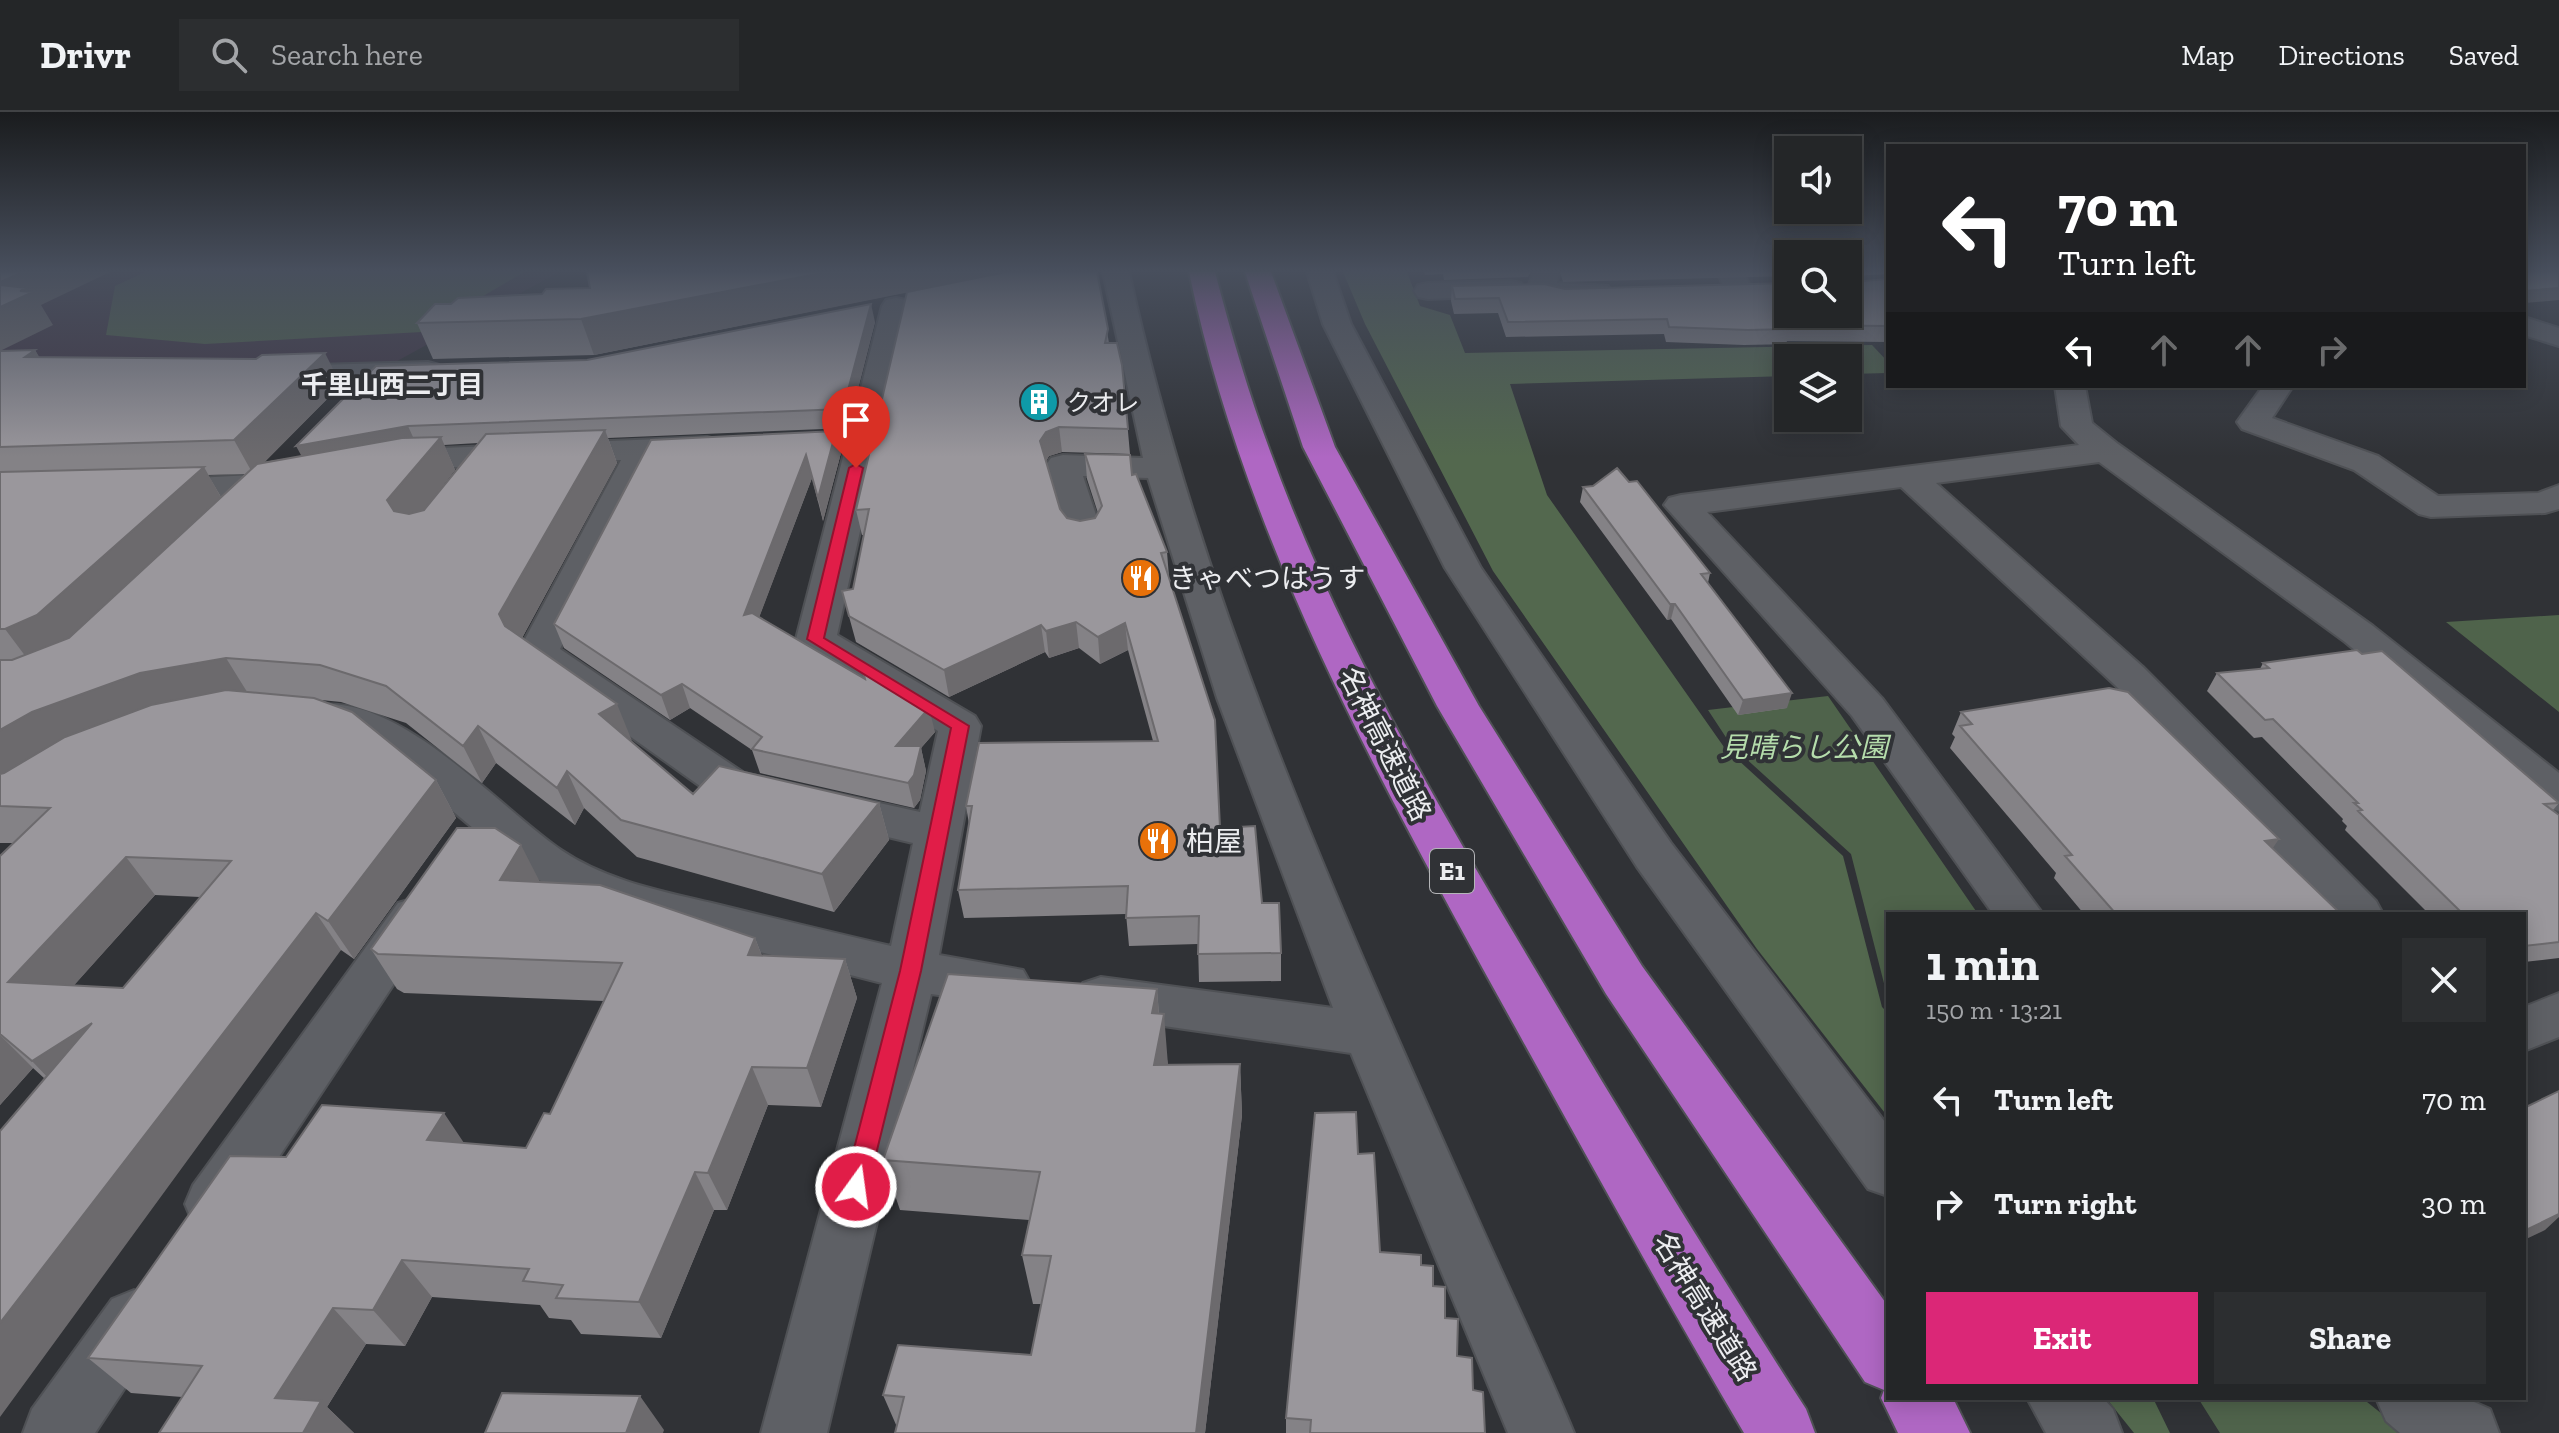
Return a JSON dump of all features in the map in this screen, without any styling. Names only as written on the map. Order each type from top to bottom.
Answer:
[{"type":"highway","name":"名神高速道路","points":[[1215,334],[1281,522],[1323,622],[1406,790],[1654,1224],[1782,1433]]},
{"type":"highway","points":[[1279,334],[1319,447],[1458,706],[1624,980],[1886,1357]]},
{"type":"highway","points":[[1915,1400],[1937,1433]]},
{"type":"street","points":[[794,1433],[911,971],[960,726],[816,639],[847,440],[886,334]]},
{"type":"street","points":[[1122,334],[1160,468],[1245,721],[1368,1034],[1541,1433]]},
{"type":"street","points":[[1342,334],[1463,568],[1654,855],[1886,1168]]},
{"type":"street","points":[[254,376],[453,370]]},
{"type":"street","points":[[344,404],[375,372]]},
{"type":"street","points":[[2070,388],[2077,426],[2106,451],[2359,634],[2559,796]]},
{"type":"street","points":[[2277,388],[2253,422],[2366,463],[2431,507],[2545,503],[2559,495]]},
{"type":"street","points":[[123,491],[263,487],[417,459],[738,445]]},
{"type":"street","points":[[228,520],[303,446]]},
{"type":"street","points":[[644,449],[538,652],[730,785],[940,833]]},
{"type":"street","points":[[2018,912],[1867,707],[1681,505],[2106,451]]},
{"type":"street","points":[[461,490],[488,456]]},
{"type":"street","points":[[1084,533],[1063,465],[1160,468]]},
{"type":"street","points":[[1910,477],[2129,676],[2357,912]]},
{"type":"street","points":[[280,713],[341,719],[390,736],[463,847],[546,863],[620,899],[911,971],[1368,1034]]},
{"type":"street","points":[[56,1433],[463,847]]},
{"type":"street","points":[[2526,1029],[2559,1014]]},
{"type":"street","points":[[2062,1400],[2089,1433]]},
{"type":"street","points":[[2412,1400],[2434,1418],[2466,1433]]},
{"type":"shaded area","points":[[0,334],[447,334],[390,365],[138,372],[0,355]]},
{"type":"green space","points":[[106,334],[392,334],[205,344]]},
{"type":"green space","points":[[1370,334],[1457,334],[1465,353],[1774,347],[1774,376],[1510,384],[1547,495],[1724,747],[1843,856],[1882,1007],[1886,1011],[1886,1114],[1757,949],[1493,571]]},
{"type":"green space","points":[[1862,345],[1872,345],[1886,360],[1886,373],[1862,374]]},
{"type":"green space","points":[[2559,615],[2559,712],[2446,622]]},
{"type":"green space","name":"見晴らし公園","points":[[1828,696],[1977,912],[1886,912],[1886,991],[1851,854],[1731,745],[1708,710]]},
{"type":"green space","points":[[2108,1400],[2154,1400],[2170,1433],[2134,1433]]},
{"type":"green space","points":[[2199,1400],[2365,1400],[2406,1433],[2220,1433]]},
{"type":"building","points":[[721,334],[863,334],[843,409],[408,426],[296,446],[376,366],[587,360]]},
{"type":"building","points":[[897,334],[1107,334],[1105,343],[1117,343],[1128,429],[1059,427],[1046,432],[1040,441],[1060,509],[1067,518],[1080,521],[1095,518],[1102,506],[1085,454],[1130,455],[1132,475],[1136,474],[1167,552],[1161,553],[1215,720],[1220,828],[1255,826],[1262,903],[1279,903],[1281,953],[1198,954],[1199,916],[1126,918],[1128,886],[958,890],[972,806],[966,806],[979,743],[1158,741],[1125,623],[1098,637],[1076,622],[1046,631],[1041,625],[944,670],[849,616],[842,591],[853,589],[869,509],[856,510]]},
{"type":"building","points":[[35,350],[25,357],[256,359],[262,355],[325,353],[234,440],[0,447],[0,351]]},
{"type":"building","points":[[605,430],[499,614],[505,626],[617,704],[599,714],[693,794],[719,766],[879,803],[822,874],[621,820],[567,771],[557,788],[478,726],[463,746],[386,686],[320,665],[226,658],[140,673],[32,712],[0,730],[0,660],[12,660],[69,638],[257,464],[402,438],[441,437],[387,500],[394,511],[409,514],[424,510],[486,434]]},
{"type":"building","points":[[836,431],[818,498],[806,455],[744,615],[752,613],[865,679],[862,667],[929,708],[896,746],[921,746],[914,775],[908,783],[752,749],[762,737],[682,684],[661,695],[554,624],[651,440]]},
{"type":"building","points":[[204,467],[37,615],[0,629],[0,472]]},
{"type":"building","points":[[1617,468],[1629,482],[1637,481],[1710,573],[1701,574],[1792,693],[1743,700],[1675,604],[1670,604],[1583,487],[1593,486]]},
{"type":"building","points":[[2357,650],[2362,654],[2382,651],[2559,803],[2544,804],[2559,815],[2559,942],[2526,946],[2526,912],[2461,912],[2358,811],[2362,810],[2354,803],[2358,803],[2273,719],[2265,720],[2217,673],[2269,668],[2263,663]]},
{"type":"building","points":[[2109,688],[2128,692],[2279,839],[2265,841],[2339,912],[2114,912],[2065,856],[2072,855],[1960,726],[1972,724],[1961,712]]},
{"type":"building","points":[[226,690],[314,698],[352,712],[436,780],[328,921],[316,913],[0,1323],[0,1131],[92,1023],[32,1061],[0,1034],[0,856],[50,808],[0,806],[0,774],[65,737],[151,705]],"holes":[[[126,857],[231,861],[123,988],[8,982]]]},
{"type":"building","points":[[457,828],[495,828],[521,845],[500,880],[600,885],[755,938],[748,955],[845,959],[807,1068],[752,1067],[708,1173],[695,1172],[639,1302],[556,1298],[563,1285],[523,1281],[529,1269],[402,1260],[373,1310],[333,1308],[275,1398],[321,1401],[303,1433],[159,1433],[202,1366],[88,1358],[230,1156],[286,1157],[322,1105],[444,1113],[427,1140],[526,1148],[544,1113],[550,1114],[622,963],[378,954],[371,949]]},
{"type":"building","points":[[948,974],[1157,989],[1152,1013],[1164,1014],[1154,1065],[1240,1064],[1196,1433],[895,1433],[904,1397],[883,1395],[898,1345],[1031,1355],[1051,1256],[1022,1255],[1040,1172],[883,1160]]},
{"type":"building","points":[[2559,1091],[2559,1214],[2526,1230],[2526,1107]]},
{"type":"building","points":[[1356,1112],[1358,1154],[1374,1153],[1380,1252],[1421,1255],[1421,1265],[1433,1266],[1433,1286],[1445,1287],[1445,1318],[1458,1319],[1457,1356],[1472,1358],[1473,1390],[1483,1392],[1485,1433],[1310,1433],[1311,1420],[1286,1418],[1315,1113]]},
{"type":"building","points":[[502,1393],[640,1396],[626,1433],[485,1433]]},
{"type":"place","name":"クオレ","points":[[1039,402]]},
{"type":"place","name":"きゃべつはうす","points":[[1141,578]]},
{"type":"place","name":"柏屋","points":[[1158,841]]},
{"type":"district","name":"千里山西二丁目","points":[[392,385]]},
{"type":"route","points":[[856,468],[816,639],[960,726],[911,971],[856,1187]]}]
